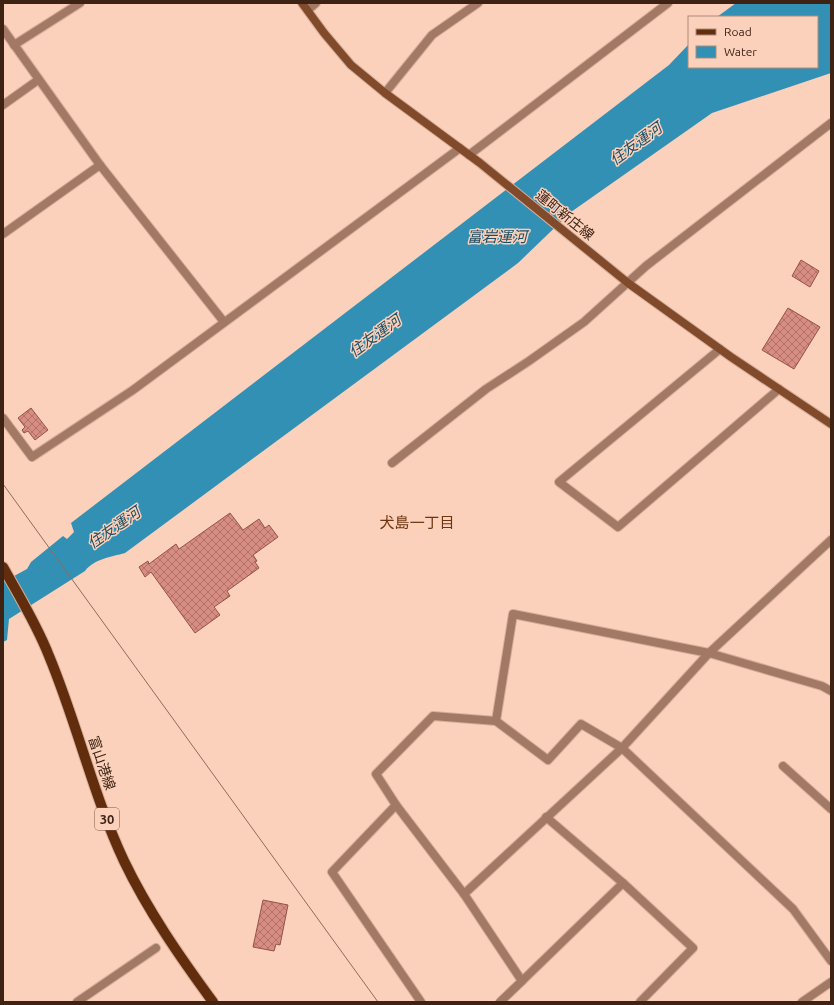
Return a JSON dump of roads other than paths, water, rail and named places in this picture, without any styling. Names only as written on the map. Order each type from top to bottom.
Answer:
[{"type":"main road","name":"蓮町新庄線","points":[[302,3],[324,33],[352,64],[385,92],[480,163],[628,283],[720,349],[831,424]]},
{"type":"main road","name":"富山港線","points":[[3,567],[48,654],[60,683],[102,809],[124,861],[149,908],[172,944],[213,1002]]},
{"type":"street","points":[[14,45],[80,3]]},
{"type":"street","points":[[308,10],[316,3]]},
{"type":"street","points":[[385,92],[432,35],[478,3]]},
{"type":"street","points":[[469,155],[668,3]]},
{"type":"street","points":[[3,29],[100,165],[224,322]]},
{"type":"street","points":[[3,105],[38,80]]},
{"type":"street","points":[[392,463],[486,389],[584,322],[646,266],[831,123]]},
{"type":"street","points":[[3,418],[32,457],[133,390],[460,148]]},
{"type":"street","points":[[3,234],[100,165]]},
{"type":"street","points":[[720,349],[559,482],[618,527],[779,389]]},
{"type":"street","points":[[464,894],[622,748],[708,653],[831,540]]},
{"type":"street","points":[[496,721],[513,614],[708,653],[822,686],[831,691]]},
{"type":"street","points":[[522,980],[464,894],[396,805],[376,774],[434,716],[496,721],[548,760],[581,724],[622,748],[793,909],[831,961]]},
{"type":"street","points":[[783,766],[831,809]]},
{"type":"street","points":[[396,805],[332,872],[421,1002]]},
{"type":"street","points":[[546,817],[623,883],[693,948],[640,1002]]},
{"type":"street","points":[[500,1002],[623,883]]},
{"type":"street","points":[[77,1002],[156,948]]},
{"type":"street","points":[[802,1002],[831,982]]},
{"type":"water","name":"富岩運河","points":[[736,3],[831,3],[831,73],[712,113],[571,212],[518,263],[125,553],[98,561],[85,571],[9,619],[7,640],[3,642],[3,582],[27,569],[31,562],[63,536],[67,539],[74,532],[71,523],[669,65],[688,45],[688,68],[818,68],[818,16],[718,16]]},
{"type":"tram line","points":[[3,484],[378,1002]]},
{"type":"district","name":"犬島一丁目","points":[[417,523]]},
{"type":"water label","name":"住友運河","points":[[636,144]]},
{"type":"water label","name":"住友運河","points":[[375,336]]},
{"type":"water label","name":"住友運河","points":[[114,528]]}]
